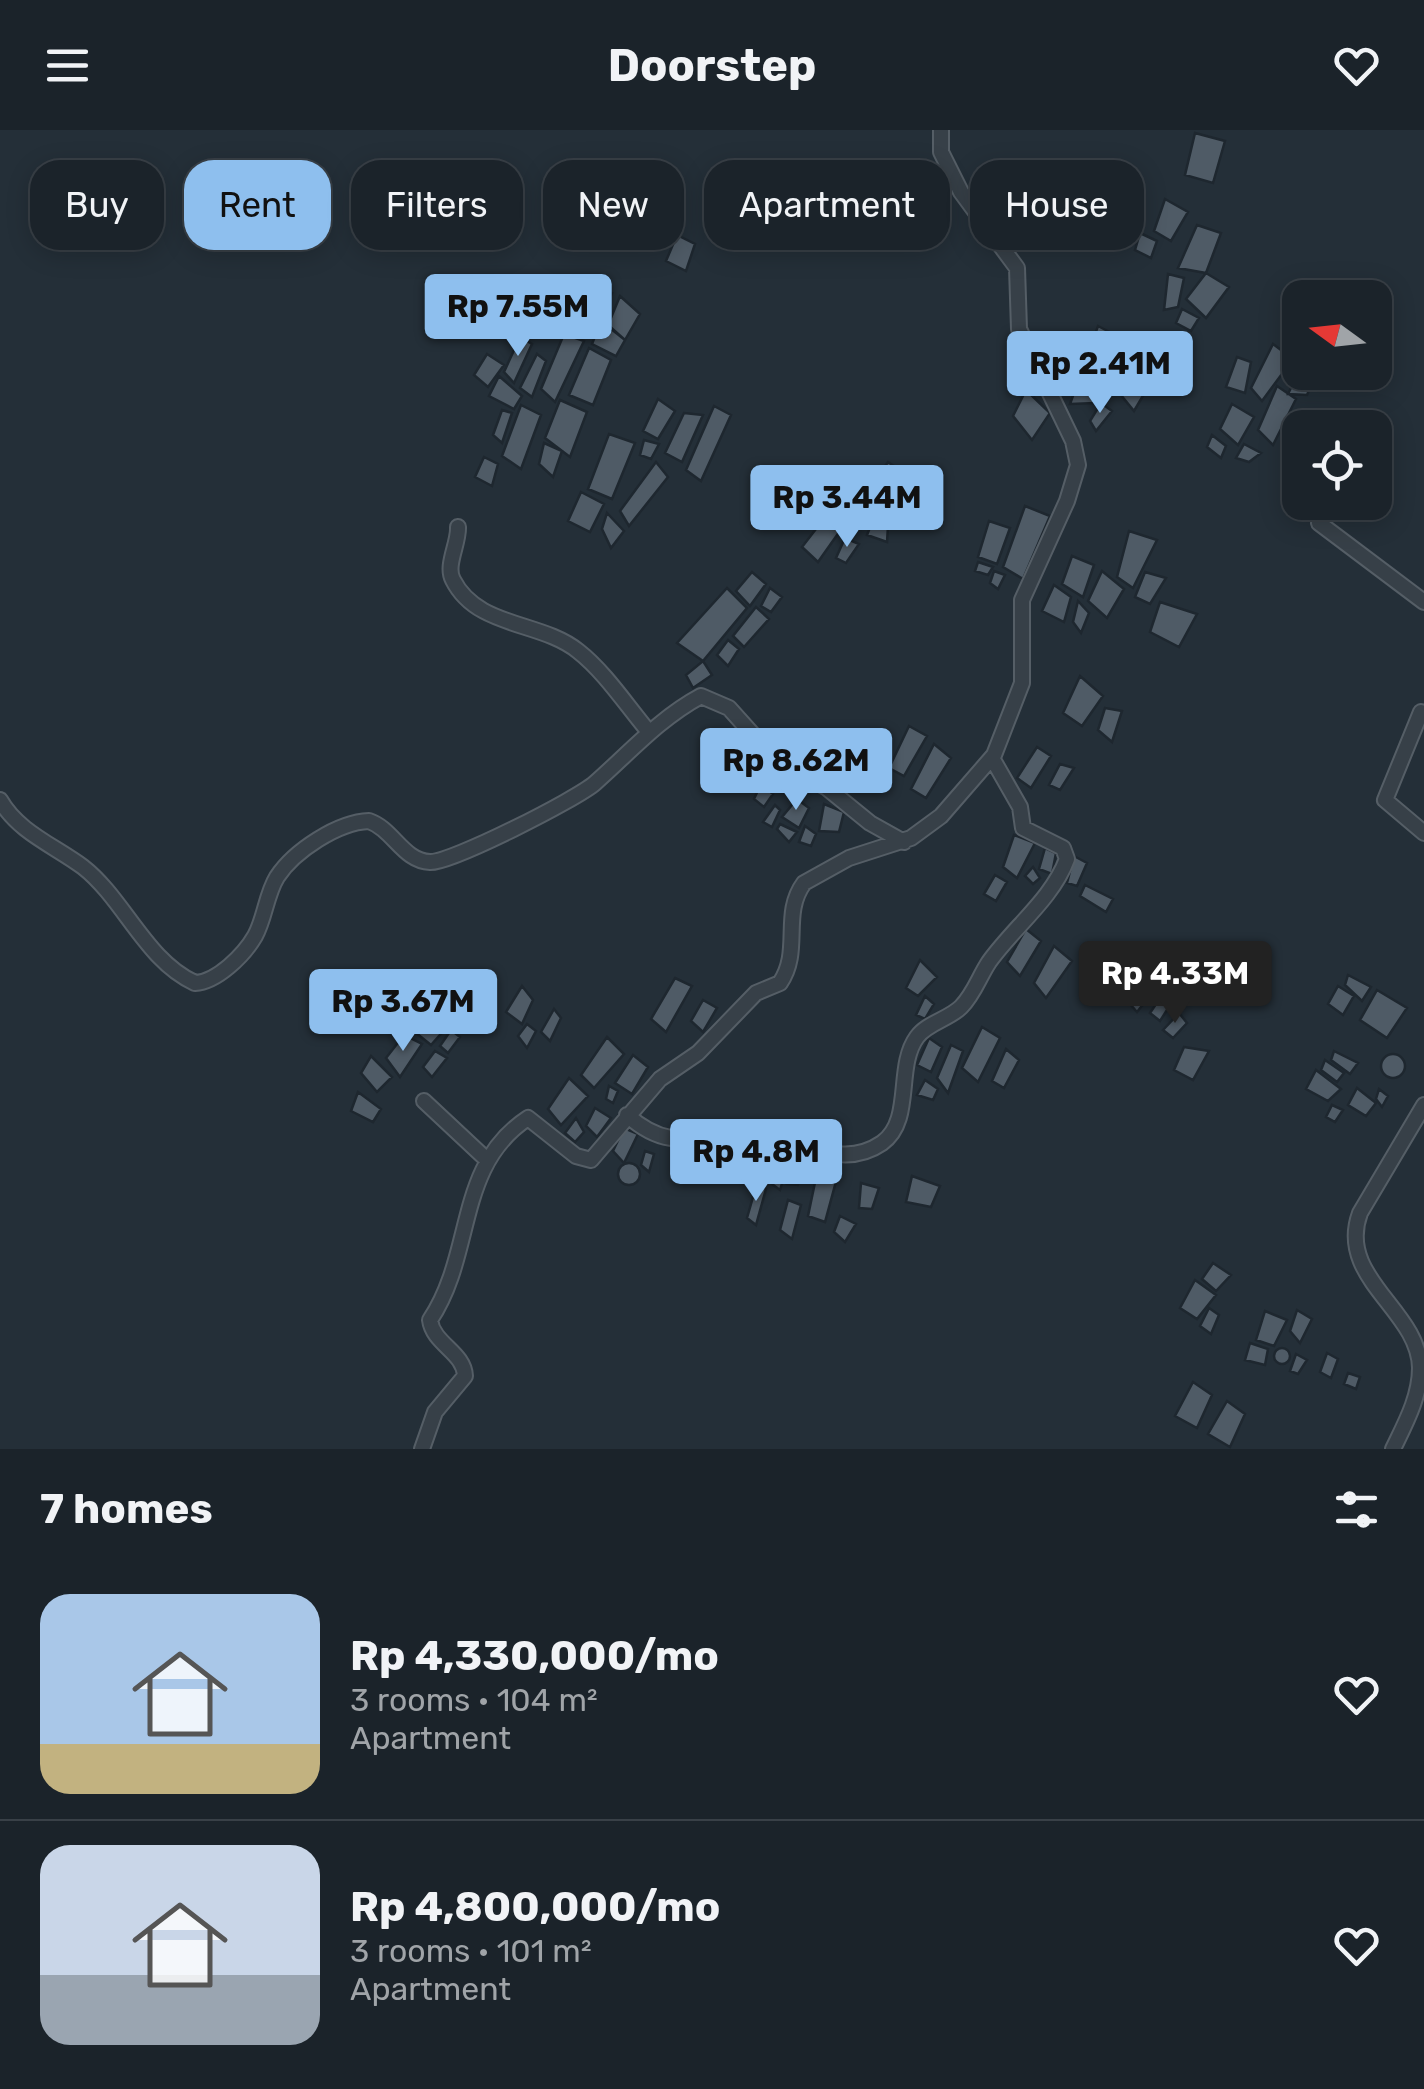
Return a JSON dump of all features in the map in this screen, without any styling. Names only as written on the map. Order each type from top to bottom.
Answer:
[{"type":"street","points":[[422,1449],[435,1412],[465,1376],[463,1364],[433,1332],[430,1320],[463,1237],[486,1159],[528,1118],[588,1162],[660,1079],[714,1038],[756,992],[780,983],[792,957],[790,918],[804,882],[850,858],[904,842],[941,816],[992,758],[1022,683],[1022,600],[1067,501],[1076,452],[1019,329],[1018,268],[961,192],[941,152],[941,130]]},
{"type":"street","points":[[1319,523],[1424,602]]},
{"type":"street","points":[[458,527],[450,570],[453,581],[497,618],[563,640],[580,652],[649,732]]},
{"type":"street","points":[[0,800],[15,819],[95,878],[185,978],[205,982],[256,934],[278,876],[296,857],[335,831],[369,820],[386,830],[411,856],[442,861],[592,786],[649,732],[692,701],[712,697],[729,708],[773,757],[827,788],[870,823],[904,842]]},
{"type":"street","points":[[1421,712],[1385,800],[1424,833]]},
{"type":"street","points":[[627,1115],[642,1128],[677,1140],[752,1133],[828,1154],[872,1148],[889,1137],[900,1111],[904,1071],[914,1040],[970,996],[992,958],[1056,884],[1067,859],[1063,848],[1022,827],[1020,807],[992,758]]},
{"type":"street","points":[[424,1101],[486,1159]]},
{"type":"street","points":[[1393,1449],[1418,1386],[1421,1347],[1365,1272],[1358,1255],[1356,1227],[1360,1213],[1424,1105]]},
{"type":"building","points":[[1195,133],[1225,141],[1213,183],[1185,175]]},
{"type":"building","points":[[1165,199],[1188,212],[1171,241],[1154,231]]},
{"type":"building","points":[[1197,225],[1221,233],[1206,273],[1178,268]]},
{"type":"building","points":[[1144,235],[1157,241],[1151,258],[1135,250],[1144,250]]},
{"type":"building","points":[[684,238],[695,244],[686,271],[666,261],[671,250],[684,250]]},
{"type":"building","points":[[1206,273],[1229,287],[1206,318],[1186,299]]},
{"type":"building","points":[[1168,274],[1184,278],[1178,307],[1164,310]]},
{"type":"building","points":[[591,287],[612,293],[593,333],[575,325]]},
{"type":"building","points":[[620,296],[640,314],[625,340],[608,325]]},
{"type":"building","points":[[1182,309],[1199,318],[1191,331],[1176,323]]},
{"type":"building","points":[[601,321],[625,340],[616,356],[592,344]]},
{"type":"building","points":[[1098,326],[1117,336],[1096,403],[1070,404]]},
{"type":"building","points":[[564,334],[584,341],[555,402],[541,389]]},
{"type":"building","points":[[520,337],[532,344],[514,383],[504,372]]},
{"type":"building","points":[[1134,341],[1166,357],[1134,411],[1116,389]]},
{"type":"building","points":[[1273,344],[1282,351],[1282,374],[1262,401],[1251,388]]},
{"type":"building","points":[[589,348],[611,360],[593,405],[569,395]]},
{"type":"building","points":[[487,354],[504,365],[488,387],[474,375]]},
{"type":"building","points":[[537,354],[546,361],[532,397],[520,388]]},
{"type":"building","points":[[1237,357],[1251,362],[1245,393],[1226,387]]},
{"type":"building","points":[[499,376],[522,396],[514,409],[489,396]]},
{"type":"building","points":[[1277,386],[1296,399],[1290,410],[1282,410],[1282,427],[1273,445],[1258,430]]},
{"type":"building","points":[[1026,390],[1050,413],[1032,440],[1013,416]]},
{"type":"building","points":[[1290,390],[1309,390],[1307,395],[1288,394]]},
{"type":"building","points":[[658,399],[675,411],[658,439],[643,431]]},
{"type":"building","points":[[560,400],[587,412],[570,457],[545,438]]},
{"type":"building","points":[[1101,403],[1112,411],[1096,431],[1090,421]]},
{"type":"building","points":[[1232,404],[1254,417],[1238,445],[1220,429]]},
{"type":"building","points":[[521,405],[541,415],[521,469],[502,456]]},
{"type":"building","points":[[714,406],[731,415],[701,481],[686,470]]},
{"type":"building","points":[[502,410],[512,413],[502,443],[493,435]]},
{"type":"building","points":[[684,413],[703,415],[682,462],[665,453]]},
{"type":"building","points":[[609,434],[635,443],[612,499],[588,489]]},
{"type":"building","points":[[1212,435],[1226,446],[1221,458],[1207,447]]},
{"type":"building","points":[[644,440],[659,444],[651,459],[640,455]]},
{"type":"building","points":[[544,443],[562,451],[553,477],[539,464]]},
{"type":"building","points":[[1244,444],[1261,453],[1249,462],[1236,458]]},
{"type":"building","points":[[484,457],[498,464],[492,486],[475,477]]},
{"type":"building","points":[[656,462],[668,477],[629,526],[620,511]]},
{"type":"building","points":[[888,462],[911,478],[878,522],[857,507]]},
{"type":"building","points":[[581,492],[604,504],[590,532],[568,521]]},
{"type":"building","points":[[1025,506],[1050,516],[1023,579],[1003,567]]},
{"type":"building","points":[[833,507],[847,521],[818,562],[802,547]]},
{"type":"building","points":[[607,513],[624,531],[611,548],[602,529]]},
{"type":"building","points":[[989,521],[1010,528],[997,564],[978,557]]},
{"type":"building","points":[[871,525],[888,526],[887,542],[867,535]]},
{"type":"building","points":[[1129,531],[1157,540],[1133,588],[1117,577]]},
{"type":"building","points":[[845,538],[859,544],[846,563],[836,558]]},
{"type":"building","points":[[1072,556],[1094,565],[1083,597],[1062,584]]},
{"type":"building","points":[[978,562],[993,567],[988,575],[975,571]]},
{"type":"building","points":[[994,571],[1005,575],[998,589],[990,583]]},
{"type":"building","points":[[1102,571],[1124,589],[1107,618],[1088,601]]},
{"type":"building","points":[[752,572],[766,584],[750,606],[736,591]]},
{"type":"building","points":[[1145,572],[1166,578],[1150,604],[1135,597]]},
{"type":"building","points":[[1054,585],[1071,597],[1064,622],[1042,611]]},
{"type":"building","points":[[727,588],[747,608],[703,661],[677,643]]},
{"type":"building","points":[[770,588],[782,597],[771,612],[761,606]]},
{"type":"building","points":[[1078,601],[1089,613],[1081,633],[1073,622]]},
{"type":"building","points":[[1160,602],[1197,614],[1179,647],[1150,632]]},
{"type":"building","points":[[756,607],[769,619],[744,647],[733,636]]},
{"type":"building","points":[[728,640],[739,649],[728,666],[717,655]]},
{"type":"building","points":[[703,661],[712,675],[693,688],[686,675]]},
{"type":"building","points":[[1080,676],[1103,696],[1082,726],[1063,713]]},
{"type":"building","points":[[1105,708],[1122,711],[1112,742],[1098,730]]},
{"type":"building","points":[[909,726],[927,736],[904,776],[889,768]]},
{"type":"building","points":[[934,744],[951,758],[926,798],[911,789]]},
{"type":"building","points":[[1037,747],[1051,756],[1031,788],[1017,778]]},
{"type":"building","points":[[1060,764],[1074,768],[1060,790],[1049,785]]},
{"type":"building","points":[[772,768],[791,777],[781,792],[766,782]]},
{"type":"building","points":[[761,784],[773,794],[764,807],[754,799]]},
{"type":"building","points":[[797,799],[809,808],[799,828],[782,817]]},
{"type":"building","points":[[824,804],[844,812],[839,832],[819,831]]},
{"type":"building","points":[[775,805],[780,810],[772,827],[763,822]]},
{"type":"building","points":[[780,824],[797,832],[789,842],[777,829]]},
{"type":"building","points":[[805,826],[816,834],[811,846],[799,842]]},
{"type":"building","points":[[1014,835],[1035,843],[1017,878],[1003,867]]},
{"type":"building","points":[[1045,848],[1056,853],[1052,874],[1039,869]]},
{"type":"building","points":[[1074,856],[1087,863],[1077,886],[1067,883]]},
{"type":"building","points":[[1033,867],[1040,878],[1033,884],[1025,876]]},
{"type":"building","points":[[995,875],[1007,882],[996,901],[984,894]]},
{"type":"building","points":[[1085,885],[1113,899],[1106,912],[1080,896]]},
{"type":"building","points":[[1026,929],[1041,941],[1020,976],[1007,962]]},
{"type":"building","points":[[1054,946],[1072,961],[1046,998],[1034,983]]},
{"type":"building","points":[[1148,959],[1167,974],[1137,1012],[1124,997]]},
{"type":"building","points":[[920,960],[937,977],[918,996],[906,988]]},
{"type":"building","points":[[446,974],[469,993],[449,1024],[421,1002]]},
{"type":"building","points":[[1348,975],[1371,987],[1362,1001],[1345,985]]},
{"type":"building","points":[[675,978],[692,986],[666,1032],[651,1019]]},
{"type":"building","points":[[522,986],[533,1000],[522,1024],[506,1012]]},
{"type":"building","points":[[1338,986],[1354,996],[1343,1015],[1328,1004]]},
{"type":"building","points":[[1166,989],[1174,999],[1160,1021],[1150,1013]]},
{"type":"building","points":[[1377,990],[1407,1008],[1387,1038],[1360,1020]]},
{"type":"building","points":[[925,996],[934,1004],[925,1019],[916,1015]]},
{"type":"building","points":[[703,1000],[717,1008],[703,1032],[691,1021]]},
{"type":"building","points":[[418,1005],[446,1028],[431,1045],[405,1024]]},
{"type":"building","points":[[554,1009],[561,1018],[550,1041],[541,1032]]},
{"type":"building","points":[[1179,1013],[1187,1023],[1173,1038],[1163,1030]]},
{"type":"building","points":[[527,1024],[536,1031],[527,1048],[518,1036]]},
{"type":"building","points":[[982,1027],[1000,1038],[978,1082],[962,1068]]},
{"type":"building","points":[[451,1030],[460,1037],[448,1053],[440,1046]]},
{"type":"building","points":[[404,1035],[422,1044],[400,1077],[386,1058]]},
{"type":"building","points":[[607,1037],[624,1054],[594,1088],[581,1075]]},
{"type":"building","points":[[929,1038],[942,1047],[931,1072],[917,1065]]},
{"type":"building","points":[[951,1045],[963,1051],[948,1093],[937,1078]]},
{"type":"building","points":[[1184,1047],[1209,1051],[1193,1080],[1174,1070]]},
{"type":"building","points":[[1006,1049],[1019,1060],[1004,1088],[992,1081]]},
{"type":"building","points":[[435,1051],[447,1058],[432,1077],[423,1067]]},
{"type":"building","points":[[1334,1051],[1358,1063],[1350,1074],[1331,1060]]},
{"type":"building","points":[[1393,1054],[1402,1057],[1402,1075],[1393,1078],[1384,1075],[1381,1066],[1384,1057]]},
{"type":"building","points":[[633,1055],[648,1067],[632,1094],[615,1083]]},
{"type":"building","points":[[371,1056],[392,1077],[377,1092],[361,1073]]},
{"type":"building","points":[[1325,1060],[1344,1073],[1337,1082],[1321,1070]]},
{"type":"building","points":[[1316,1070],[1341,1089],[1328,1101],[1306,1089]]},
{"type":"building","points":[[569,1078],[588,1096],[561,1125],[548,1109]]},
{"type":"building","points":[[925,1080],[938,1089],[933,1100],[917,1095]]},
{"type":"building","points":[[609,1086],[618,1091],[613,1103],[606,1099]]},
{"type":"building","points":[[1357,1088],[1376,1103],[1366,1116],[1348,1105]]},
{"type":"building","points":[[1379,1089],[1388,1096],[1382,1107],[1376,1099]]},
{"type":"building","points":[[358,1092],[381,1109],[373,1122],[351,1111]]},
{"type":"building","points":[[1332,1105],[1343,1110],[1335,1122],[1326,1117]]},
{"type":"building","points":[[595,1108],[611,1118],[597,1137],[586,1126]]},
{"type":"building","points":[[576,1118],[584,1132],[575,1142],[565,1133]]},
{"type":"building","points":[[624,1128],[638,1134],[624,1163],[613,1151]]},
{"type":"building","points":[[762,1144],[778,1147],[772,1170],[757,1166]]},
{"type":"building","points":[[645,1151],[654,1154],[649,1172],[641,1165]]},
{"type":"building","points":[[745,1156],[753,1156],[750,1181],[742,1179]]},
{"type":"building","points":[[795,1161],[806,1163],[798,1185],[787,1184]]},
{"type":"building","points":[[629,1163],[637,1166],[637,1182],[629,1185],[621,1182],[618,1174],[621,1166]]},
{"type":"building","points":[[780,1163],[787,1167],[780,1190],[772,1184]]},
{"type":"building","points":[[818,1168],[838,1174],[825,1222],[808,1216]]},
{"type":"building","points":[[912,1176],[940,1186],[931,1207],[906,1202]]},
{"type":"building","points":[[757,1183],[766,1189],[756,1225],[747,1218]]},
{"type":"building","points":[[861,1183],[879,1188],[872,1209],[859,1208]]},
{"type":"building","points":[[788,1200],[801,1205],[792,1239],[780,1230]]},
{"type":"building","points":[[840,1216],[856,1224],[845,1242],[834,1232]]},
{"type":"building","points":[[1213,1263],[1231,1275],[1216,1291],[1202,1279]]},
{"type":"building","points":[[1195,1280],[1216,1295],[1197,1319],[1180,1308]]},
{"type":"building","points":[[1209,1308],[1219,1315],[1211,1334],[1200,1326]]},
{"type":"building","points":[[1297,1310],[1312,1319],[1300,1343],[1290,1331]]},
{"type":"building","points":[[1265,1311],[1287,1320],[1274,1346],[1256,1340]]},
{"type":"building","points":[[1250,1343],[1268,1349],[1265,1365],[1245,1360]]},
{"type":"building","points":[[1282,1348],[1290,1356],[1282,1364],[1274,1356]]},
{"type":"building","points":[[1327,1353],[1338,1359],[1331,1378],[1320,1372]]},
{"type":"building","points":[[1296,1354],[1307,1360],[1298,1374],[1290,1371]]},
{"type":"building","points":[[1348,1373],[1360,1377],[1356,1389],[1344,1384]]},
{"type":"building","points":[[1193,1382],[1212,1395],[1197,1428],[1175,1416]]},
{"type":"building","points":[[1227,1401],[1245,1414],[1230,1447],[1208,1434]]}]
